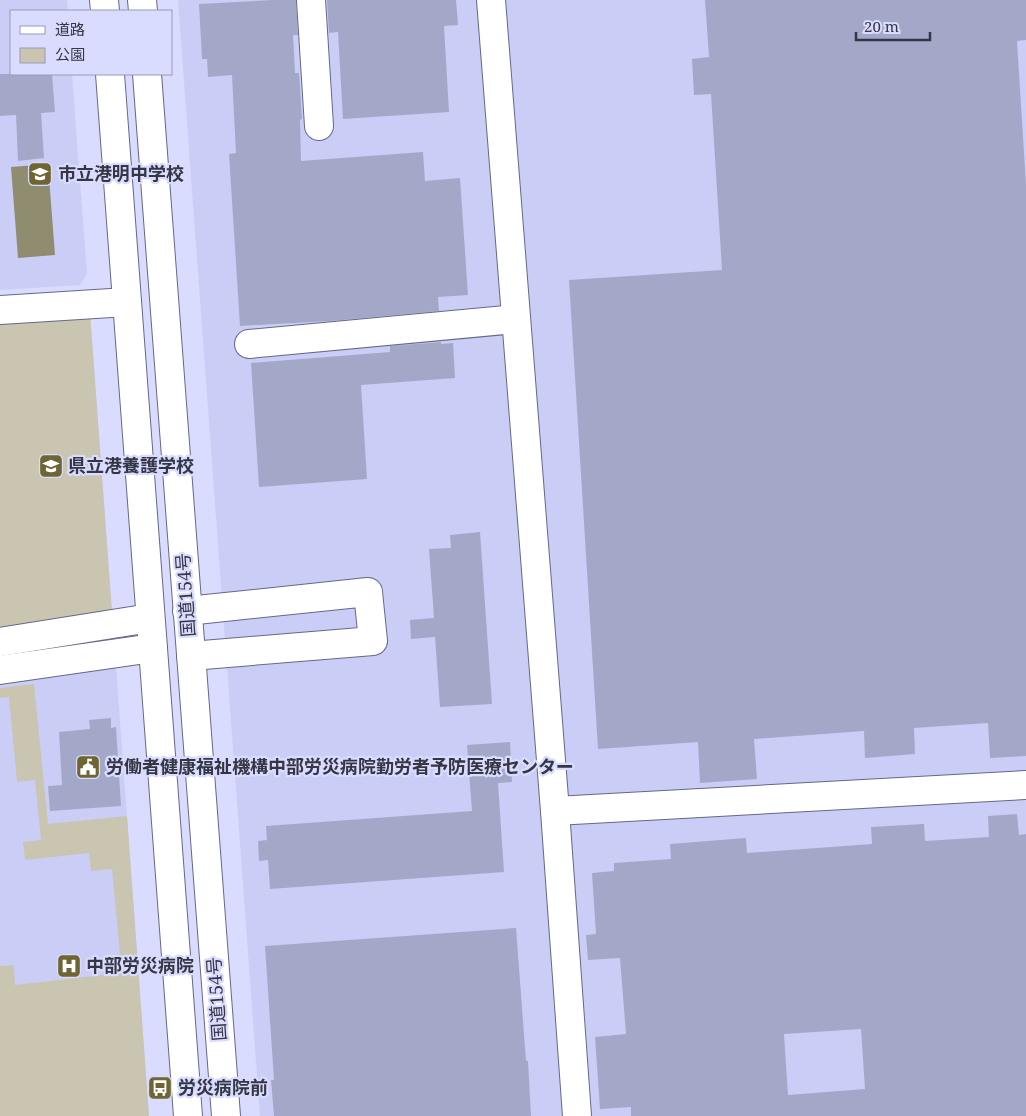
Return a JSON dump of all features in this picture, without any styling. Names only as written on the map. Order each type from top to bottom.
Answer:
[{"type":"main road","points":[[311,0],[319,126]]},
{"type":"main road","points":[[491,0],[577,1116]]},
{"type":"main road","points":[[110,75],[188,1116]]},
{"type":"main road","name":"国道154号","points":[[147,75],[226,1116]]},
{"type":"main road","points":[[0,310],[127,302]]},
{"type":"main road","points":[[248,344],[516,319]]},
{"type":"main road","points":[[188,611],[368,592],[374,641],[191,656]]},
{"type":"main road","points":[[0,642],[150,618]]},
{"type":"main road","points":[[0,670],[152,648]]},
{"type":"main road","points":[[555,811],[1026,785]]},
{"type":"shaded area","name":"市立港明中学校","points":[[0,0],[67,0],[68,10],[10,10],[10,75],[72,75],[87,274],[80,285],[0,290]]},
{"type":"shaded area","points":[[178,0],[1026,0],[1026,1116],[260,1116]]},
{"type":"shaded area","points":[[48,164],[55,255],[18,258],[11,167]]},
{"type":"shaded area","name":"中部労災病院","points":[[90,313],[149,1116],[0,1116],[0,320]]},
{"type":"green space","name":"県立港養護学校","points":[[90,313],[112,612],[0,629],[0,320]]},
{"type":"green space","points":[[34,684],[48,824],[127,816],[149,1116],[0,1116],[0,966],[14,965],[15,985],[103,975],[101,957],[120,954],[112,869],[91,871],[89,853],[25,860],[23,842],[41,840],[35,780],[17,782],[9,697],[0,698],[0,688]]},
{"type":"building","points":[[296,0],[298,35],[293,35],[295,73],[299,73],[302,119],[300,120],[301,161],[423,152],[425,181],[460,178],[468,295],[438,297],[439,311],[331,321],[240,326],[229,154],[236,153],[232,75],[208,77],[207,59],[202,59],[199,4]]},
{"type":"building","points":[[327,0],[456,0],[458,25],[444,26],[449,112],[343,119],[338,32],[329,33]]},
{"type":"building","points":[[705,0],[1026,0],[1026,40],[1017,41],[1026,185],[1026,756],[990,758],[988,723],[914,728],[915,754],[865,758],[864,731],[754,739],[757,779],[700,783],[698,742],[598,749],[569,280],[722,270],[711,94],[694,95],[692,59],[709,57]]},
{"type":"building","points":[[0,74],[52,75],[55,112],[41,113],[44,158],[18,161],[16,115],[0,116]]},
{"type":"building","points":[[441,342],[441,344],[453,343],[455,378],[361,385],[367,479],[259,487],[251,363],[390,352],[390,346]]},
{"type":"building","points":[[480,532],[492,704],[440,707],[435,637],[411,639],[410,620],[434,618],[429,549],[451,548],[450,535]]},
{"type":"building","points":[[111,718],[111,728],[116,727],[121,806],[50,811],[48,786],[62,785],[59,732],[90,729],[89,720]]},
{"type":"building","points":[[510,742],[512,782],[498,783],[504,872],[270,889],[268,860],[259,861],[258,841],[267,840],[266,826],[472,811],[467,745]]},
{"type":"building","points":[[1017,814],[1019,835],[1026,834],[1026,1116],[631,1116],[631,1107],[600,1109],[595,1037],[626,1034],[620,958],[588,960],[586,935],[596,934],[592,873],[614,871],[614,863],[671,859],[670,844],[746,838],[747,853],[872,844],[871,827],[924,824],[925,841],[989,837],[988,816]],"holes":[[[861,1029],[865,1089],[788,1095],[784,1034]]]},
{"type":"building","points":[[516,928],[531,1116],[274,1116],[271,1080],[274,1080],[265,946]]},
{"type":"place","name":"市立港明中学校","points":[[40,174]]},
{"type":"place","name":"県立港養護学校","points":[[51,466]]},
{"type":"place","name":"労働者健康福祉機構中部労災病院勤労者予防医療センター","points":[[88,767]]},
{"type":"place","name":"中部労災病院","points":[[69,966]]},
{"type":"place","name":"労災病院前","points":[[160,1088]]}]
